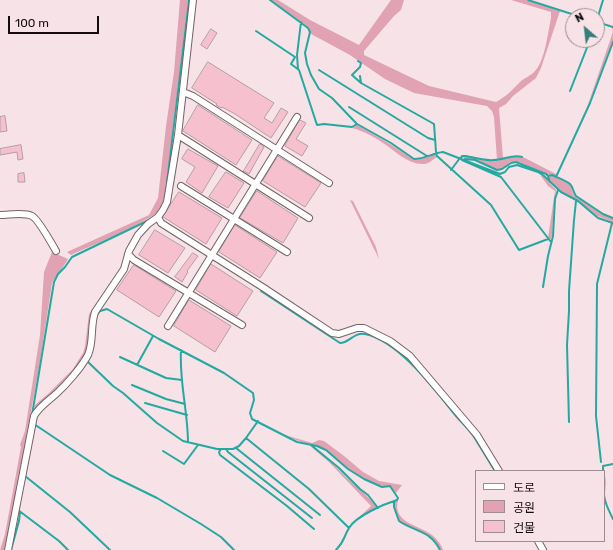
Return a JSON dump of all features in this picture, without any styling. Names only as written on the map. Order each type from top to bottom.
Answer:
[{"type":"street","points":[[8,550],[34,416],[37,410],[57,393],[87,357],[91,349],[92,320],[95,312],[124,269],[128,254],[138,235],[148,224],[158,217],[163,210],[168,195],[178,135],[193,0]]},
{"type":"street","points":[[183,92],[193,96],[329,183]]},
{"type":"street","points":[[168,326],[297,117]]},
{"type":"street","points":[[178,135],[309,218]]},
{"type":"street","points":[[181,186],[287,252]]},
{"type":"street","points":[[0,214],[32,216],[56,251]]},
{"type":"street","points":[[158,217],[161,223],[332,333],[339,334],[353,329],[364,328],[390,341],[410,356],[477,435],[498,470]]},
{"type":"street","points":[[128,254],[134,260],[242,325]]},
{"type":"green space","points":[[180,0],[188,0],[166,187],[161,208],[146,220],[71,255],[67,252],[149,215],[158,198],[174,72]]},
{"type":"green space","points":[[271,0],[278,0],[310,20],[359,45],[391,0],[404,0],[401,10],[364,51],[364,55],[429,86],[496,102],[533,73],[538,66],[546,46],[551,18],[551,12],[511,0],[526,0],[560,11],[541,68],[536,78],[513,96],[506,104],[499,108],[503,158],[497,160],[494,117],[492,111],[487,106],[414,93],[385,79],[350,55],[311,34],[308,27]]},
{"type":"green space","points":[[613,32],[613,41],[585,113]]},
{"type":"green space","points":[[357,125],[414,160],[428,157],[435,153],[437,157],[426,164],[418,164],[403,158],[374,137],[352,128]]},
{"type":"green space","points":[[466,156],[494,161],[511,157],[523,157],[556,174],[556,176],[552,174],[548,175],[519,162],[510,162],[502,169],[497,170],[475,160],[462,158]]},
{"type":"green space","points":[[551,175],[568,183],[571,186],[575,196],[602,214],[613,218],[613,222],[595,215],[578,201],[561,191],[551,182],[549,178]]},
{"type":"green space","points":[[541,176],[543,176],[556,190],[552,236],[550,240],[548,238],[555,191],[548,186]]},
{"type":"green space","points":[[350,200],[353,201],[376,247],[379,259]]},
{"type":"green space","points":[[52,252],[68,259],[52,283],[39,368],[8,535],[4,550],[0,550],[5,534],[21,447],[20,445],[25,431],[40,335],[44,272]]},
{"type":"green space","points":[[101,297],[90,321],[87,349],[84,357],[72,375],[33,413],[35,405],[73,369],[83,353],[89,314]]},
{"type":"green space","points":[[285,435],[312,443],[319,440],[324,441],[363,472],[379,481],[402,485],[396,493],[390,486],[375,484],[361,477],[326,449]]},
{"type":"green space","points":[[309,445],[328,459],[366,495],[377,508],[363,515],[349,527],[371,506],[329,462]]},
{"type":"green space","points":[[398,500],[397,508],[403,519],[432,535],[439,542],[443,550],[440,550],[436,543],[427,534],[399,521],[394,507],[395,501]]},
{"type":"building","points":[[211,29],[217,33],[207,49],[201,45]]},
{"type":"building","points":[[208,62],[274,103],[264,118],[272,123],[281,108],[288,112],[271,138],[235,114],[216,105],[217,104],[192,88]]},
{"type":"building","points":[[198,105],[252,140],[236,165],[183,131]]},
{"type":"building","points":[[5,116],[7,131],[0,132],[0,117]]},
{"type":"building","points":[[300,120],[306,123],[296,139],[308,146],[302,156],[285,146]]},
{"type":"building","points":[[260,144],[264,147],[249,174],[243,171]]},
{"type":"building","points":[[21,145],[23,159],[18,160],[17,152],[0,155],[0,149]]},
{"type":"building","points":[[188,149],[218,166],[202,193],[186,182],[195,167],[182,159]]},
{"type":"building","points":[[278,156],[321,183],[305,207],[263,181]]},
{"type":"building","points":[[226,172],[244,183],[228,208],[209,197]]},
{"type":"building","points":[[24,173],[25,182],[18,182],[18,174]]},
{"type":"building","points":[[257,191],[298,218],[283,243],[240,218]]},
{"type":"building","points":[[179,192],[222,218],[206,244],[163,217]]},
{"type":"building","points":[[235,225],[277,252],[260,278],[219,252]]},
{"type":"building","points":[[155,230],[185,248],[168,273],[139,255]]},
{"type":"building","points":[[193,253],[198,256],[187,271],[188,272],[182,282],[175,277]]},
{"type":"building","points":[[211,264],[253,291],[237,316],[196,290]]},
{"type":"building","points":[[134,265],[176,291],[159,317],[117,290]]},
{"type":"building","points":[[189,300],[231,326],[215,352],[174,326]]},
{"type":"waterway","points":[[167,183],[189,0]]},
{"type":"waterway","points":[[270,0],[308,28],[310,32],[305,53],[311,75],[319,89],[332,98],[357,124],[391,143],[414,159],[443,152],[500,174],[505,172],[509,167],[517,165],[538,172],[561,192],[578,201],[598,218],[613,223]]},
{"type":"waterway","points":[[528,0],[565,12]]},
{"type":"waterway","points":[[601,8],[603,0]]},
{"type":"waterway","points":[[298,69],[297,55],[301,22]]},
{"type":"waterway","points":[[605,24],[613,27]]},
{"type":"waterway","points":[[256,31],[295,57],[291,64],[299,70],[317,125],[324,124],[352,127],[357,124]]},
{"type":"waterway","points":[[556,177],[590,103],[613,42]]},
{"type":"waterway","points":[[570,91],[587,48]]},
{"type":"waterway","points":[[358,61],[361,63],[360,67],[352,75],[361,83],[434,124],[437,156],[491,205],[519,250],[548,239]]},
{"type":"waterway","points":[[319,70],[428,138],[435,140]]},
{"type":"waterway","points":[[360,76],[361,83]]},
{"type":"waterway","points":[[349,107],[427,156]]},
{"type":"waterway","points":[[522,157],[515,156],[498,160],[480,159],[466,156],[462,156],[461,158],[462,160],[501,177],[551,242]]},
{"type":"waterway","points":[[451,170],[460,158]]},
{"type":"waterway","points":[[465,159],[475,160],[497,170],[516,162],[546,174],[550,182]]},
{"type":"waterway","points":[[548,176],[552,175],[569,183],[576,196],[603,214],[613,218]]},
{"type":"waterway","points":[[543,287],[553,236],[555,199],[558,190]]},
{"type":"waterway","points":[[569,422],[567,345],[569,291],[576,201]]},
{"type":"waterway","points":[[32,415],[54,282],[58,274],[72,257],[149,220]]},
{"type":"waterway","points":[[601,462],[596,416],[597,284],[612,223]]},
{"type":"waterway","points":[[261,291],[340,343],[343,343],[355,336],[365,334],[378,338],[391,346],[427,380],[470,431],[494,470]]},
{"type":"waterway","points":[[97,315],[100,311],[107,309],[159,339],[224,373],[253,393],[254,400],[250,413],[252,419],[297,442],[317,446],[326,450],[348,469],[364,479],[382,487],[390,486],[398,498],[397,500],[378,507],[358,519],[349,528],[336,550]]},
{"type":"waterway","points":[[137,365],[153,336]]},
{"type":"waterway","points":[[181,350],[181,373],[187,419],[188,442]]},
{"type":"waterway","points":[[120,357],[166,378],[182,380]]},
{"type":"waterway","points":[[87,361],[113,386],[157,423],[183,441],[217,449],[233,449],[239,446],[258,421]]},
{"type":"waterway","points":[[132,385],[166,399],[185,404]]},
{"type":"waterway","points":[[145,403],[187,415]]},
{"type":"waterway","points":[[34,424],[110,475],[157,498],[201,524],[221,537],[234,550]]},
{"type":"waterway","points":[[246,438],[309,489],[349,528]]},
{"type":"waterway","points":[[163,451],[184,464],[198,445]]},
{"type":"waterway","points":[[311,445],[368,495],[378,508]]},
{"type":"waterway","points":[[236,448],[320,515]]},
{"type":"waterway","points":[[221,449],[219,452],[220,455],[287,506],[314,529]]},
{"type":"waterway","points":[[226,449],[312,518]]},
{"type":"waterway","points":[[603,470],[603,466],[613,464]]},
{"type":"waterway","points":[[25,476],[70,512],[110,550]]},
{"type":"waterway","points":[[605,498],[607,507],[613,519]]},
{"type":"waterway","points":[[394,501],[394,507],[399,521],[427,535],[436,543],[440,550]]},
{"type":"waterway","points":[[18,510],[59,541],[68,550]]},
{"type":"waterway","points":[[11,550],[20,512]]}]
